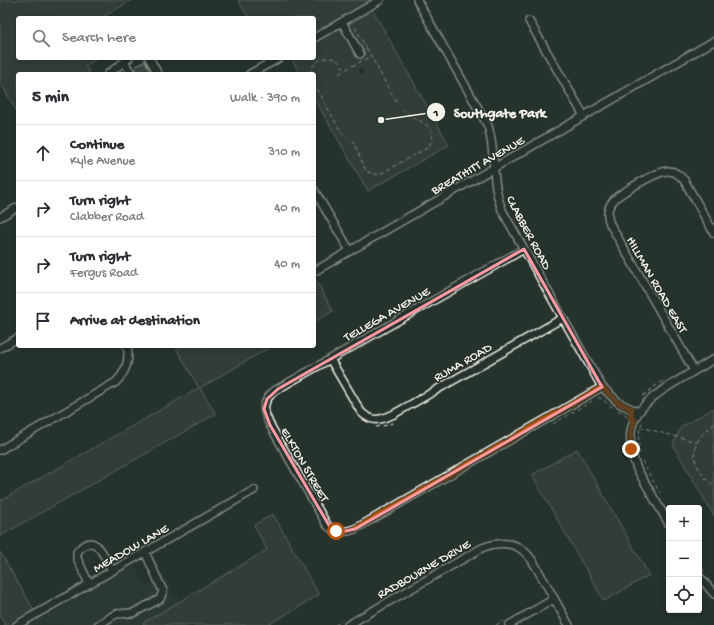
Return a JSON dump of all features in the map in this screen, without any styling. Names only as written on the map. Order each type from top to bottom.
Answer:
[{"type":"street","points":[[316,37],[380,0]]},
{"type":"street","name":"CLABBER ROAD","points":[[417,0],[488,126],[492,139],[496,191],[499,202],[602,387],[619,403],[635,411]]},
{"type":"street","points":[[529,21],[584,116]]},
{"type":"street","points":[[342,22],[360,54]]},
{"type":"street","name":"BREATHITT AVENUE","points":[[316,270],[714,41]]},
{"type":"street","points":[[111,72],[127,60],[131,72]]},
{"type":"street","points":[[150,60],[157,72]]},
{"type":"street","points":[[254,72],[275,60]]},
{"type":"street","name":"HILLMAN ROAD EAST","points":[[694,371],[610,224],[607,213],[608,208],[612,201],[618,196],[655,174],[664,171],[672,172],[684,180],[714,232]]},
{"type":"street","points":[[316,193],[350,251]]},
{"type":"street","points":[[0,217],[16,208]]},
{"type":"street","name":"TELLEGA AVENUE","points":[[265,403],[274,392],[524,249]]},
{"type":"street","name":"RUMA ROAD","points":[[372,423],[394,414],[563,318]]},
{"type":"street","points":[[0,348],[16,339]]},
{"type":"street","points":[[0,450],[112,385],[124,373],[128,358],[127,348]]},
{"type":"street","points":[[330,359],[359,408],[372,423]]},
{"type":"street","points":[[666,525],[637,469],[634,460],[630,440],[632,419],[635,411],[653,396],[714,359]]},
{"type":"street","name":"ELKTON STREET","points":[[265,403],[265,414],[270,425],[325,521],[336,531],[346,532],[355,529],[602,387]]},
{"type":"street","name":"MEADOW LANE","points":[[17,625],[254,490]]},
{"type":"street","name":"RADBOURNE DRIVE","points":[[345,623],[482,548],[498,543],[514,545],[521,548],[526,553],[554,599]]},
{"type":"street","points":[[89,584],[77,558],[77,552],[82,546],[86,544],[96,544],[100,548],[112,571]]},
{"type":"street","points":[[98,625],[116,614],[134,613],[160,599],[163,591],[145,552]]},
{"type":"street","points":[[700,577],[714,594]]},
{"type":"street","points":[[509,621],[554,599],[569,625]]},
{"type":"path","points":[[355,27],[367,49]]},
{"type":"path","points":[[316,86],[342,132],[354,144],[366,171],[373,174],[380,174],[429,146],[433,138],[432,131],[427,125],[413,118],[404,111],[371,56],[339,74]]},
{"type":"path","points":[[311,72],[318,61],[327,58],[334,58],[345,70]]},
{"type":"path","points":[[641,399],[648,391],[669,378]]},
{"type":"path","points":[[598,398],[632,419],[635,411]]},
{"type":"path","points":[[549,426],[592,401]]},
{"type":"path","points":[[644,418],[640,427],[638,442],[640,456],[660,494]]},
{"type":"path","points":[[372,423],[378,427],[394,422]]},
{"type":"path","points":[[714,424],[704,432],[697,442],[694,451],[696,464],[708,482],[714,486]]},
{"type":"path","points":[[640,427],[697,442]]},
{"type":"path","points":[[496,625],[509,621]]},
{"type":"path","points":[[335,625],[345,623]]},
{"type":"highlighted area","points":[[524,249],[602,387],[355,529],[341,532],[330,527],[270,425],[264,409],[267,399],[278,389]]},
{"type":"shaded area","points":[[0,0],[132,0],[105,16],[16,16],[16,60],[96,60],[85,66],[89,72],[16,72],[16,110],[0,82]]},
{"type":"shaded area","points":[[238,0],[374,0],[316,34],[316,16],[248,16]]},
{"type":"shaded area","points":[[372,9],[449,145],[368,191],[316,101],[316,72],[299,72],[292,60],[316,60],[316,41],[360,18]]},
{"type":"shaded area","points":[[316,281],[333,311],[316,321]]},
{"type":"shaded area","points":[[176,348],[269,348],[200,388],[216,414],[0,536],[0,501],[199,388]]},
{"type":"shaded area","points":[[714,408],[714,516],[673,445],[681,427]]},
{"type":"shaded area","points":[[577,449],[649,575],[604,601],[532,475]]},
{"type":"shaded area","points":[[273,514],[319,595],[268,625],[144,625],[143,623],[267,550],[254,525]]},
{"type":"shaded area","points":[[0,552],[35,612],[11,625],[5,625],[0,616]]},
{"type":"shaded area","points":[[133,562],[146,586],[164,577],[179,602],[139,625],[25,625]]},
{"type":"building","points":[[145,61],[151,72],[139,72],[135,67]]},
{"type":"place","name":"Southgate Park","points":[[381,120]]},
{"type":"route","points":[[336,531],[346,532],[355,529],[602,387],[619,403],[632,409],[630,417],[634,420],[630,440],[631,449]]}]
